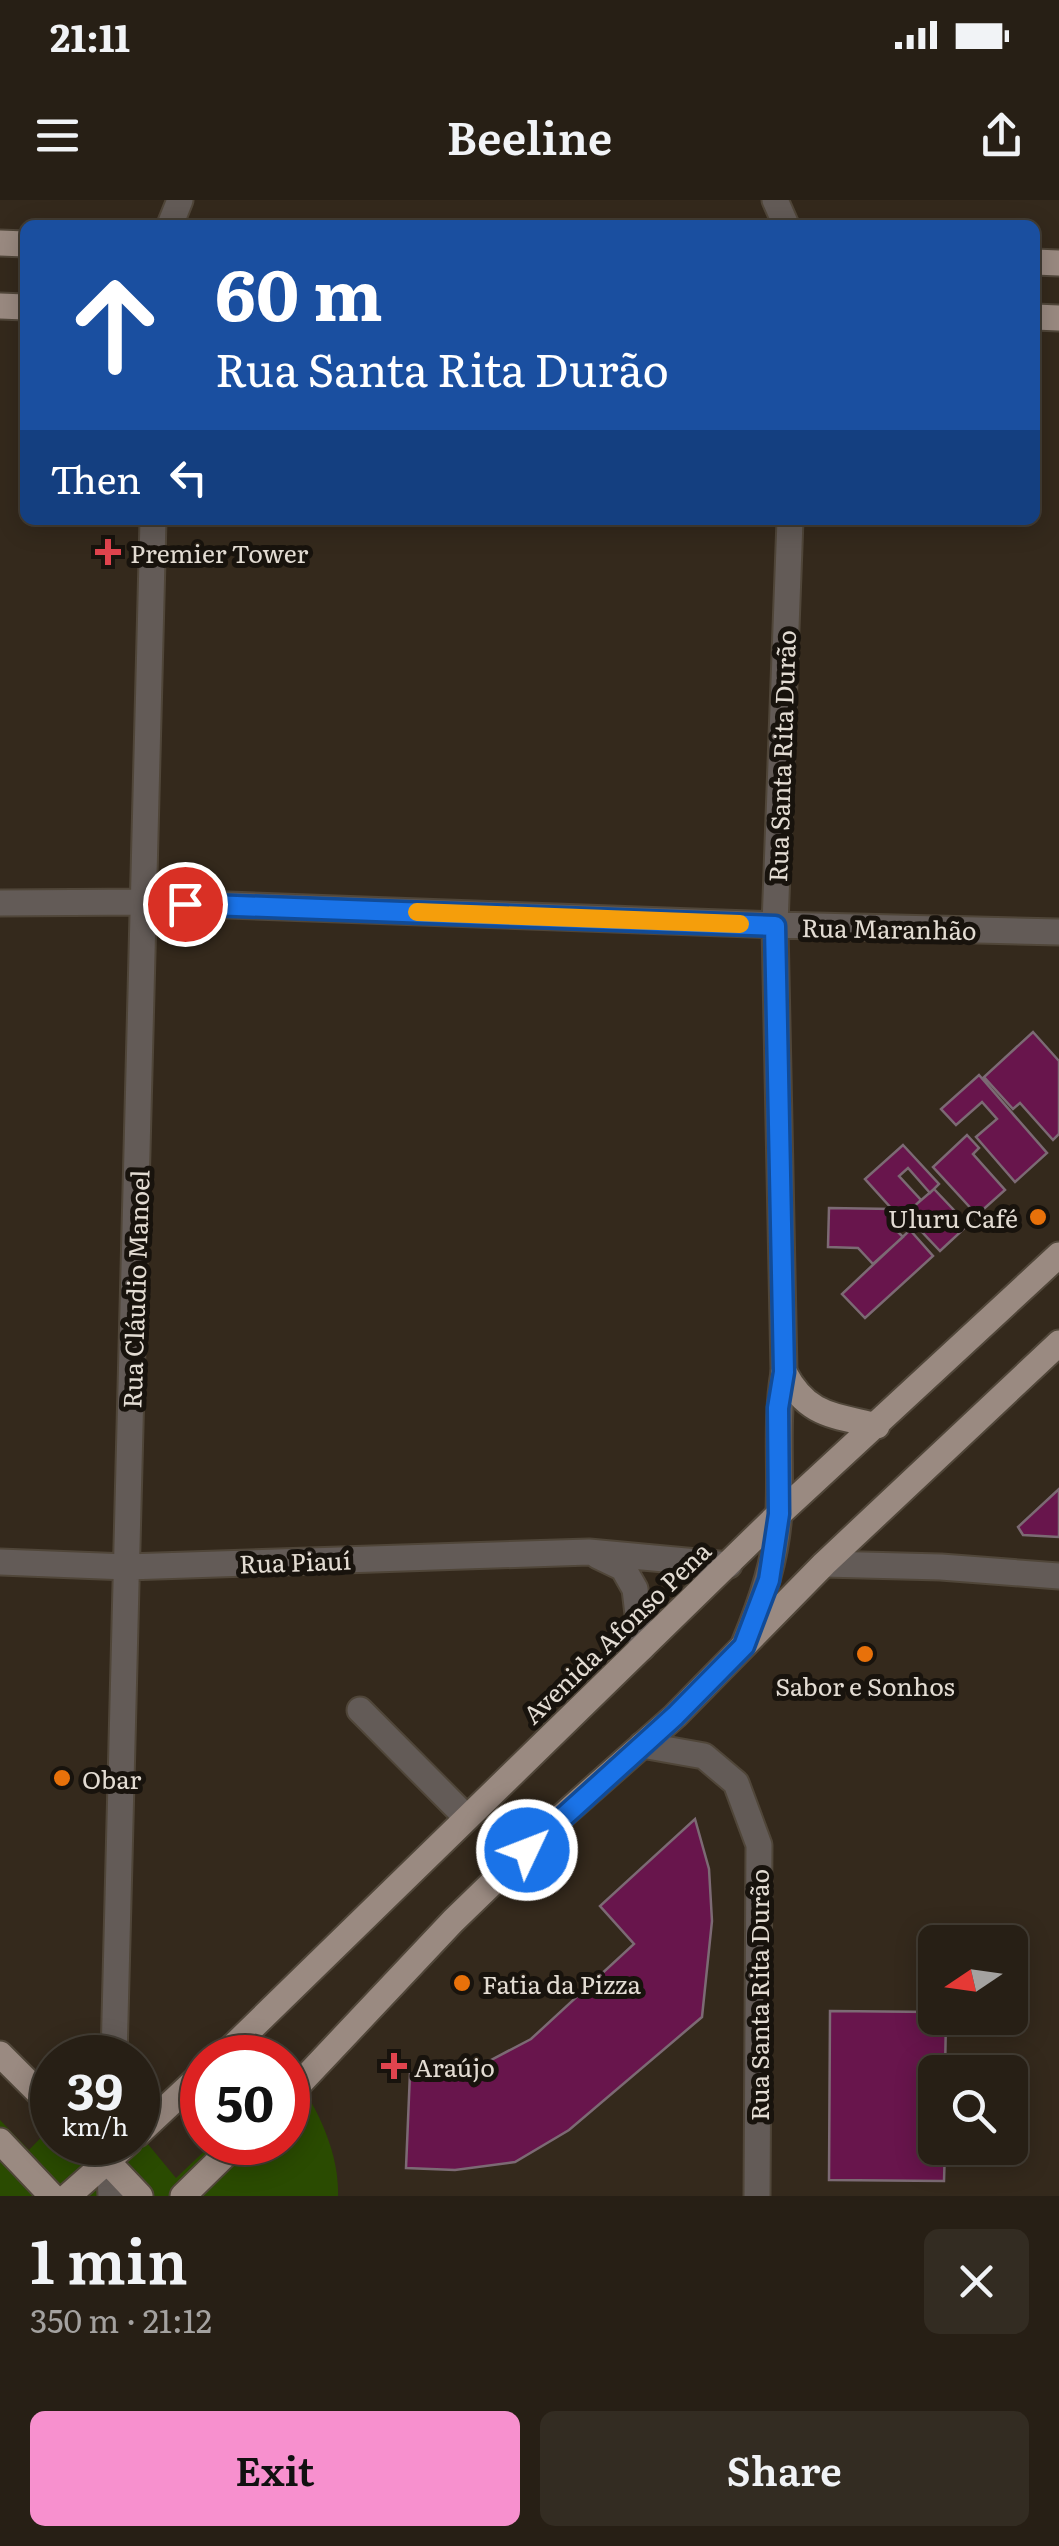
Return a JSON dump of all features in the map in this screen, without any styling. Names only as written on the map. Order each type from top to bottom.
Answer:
[{"type":"main road","name":"Avenida Afonso Pena","points":[[244,2035],[779,1514],[1059,1255]]},
{"type":"main road","points":[[310,2073],[454,1921],[1059,1343]]},
{"type":"main road","points":[[784,1372],[797,1398],[824,1412],[877,1426]]},
{"type":"main road","points":[[0,2054],[30,2084]]},
{"type":"main road","points":[[160,2113],[180,2095]]},
{"type":"main road","points":[[0,2141],[52,2196]]},
{"type":"main road","points":[[68,2196],[97,2165]]},
{"type":"main road","points":[[118,2165],[140,2196]]},
{"type":"main road","points":[[182,2196],[214,2165]]},
{"type":"street","name":"Rua Cláudio Manoel","points":[[115,2035],[153,525]]},
{"type":"street","name":"Rua Santa Rita Durão","points":[[744,1646],[769,1580],[779,1514],[778,1408],[784,1372],[775,926],[790,525]]},
{"type":"street","name":"Rua Maranhão","points":[[0,904],[146,902],[775,926],[1059,932]]},
{"type":"street","name":"Rua Piauí","points":[[0,1562],[128,1566],[589,1552],[729,1565]]},
{"type":"street","points":[[589,1552],[623,1568],[629,1578],[642,1648]]},
{"type":"street","points":[[824,1564],[940,1566],[1059,1576]]},
{"type":"street","points":[[360,1710],[467,1818]]},
{"type":"street","name":"Rua Santa Rita Durão","points":[[642,1745],[704,1756],[736,1783],[759,1845],[757,2196]]},
{"type":"street","points":[[110,2165],[111,2196]]},
{"type":"green space","points":[[310,2100],[335,2162],[338,2196],[0,2196],[0,2120],[30,2149],[30,2165],[160,2165],[160,2159],[176,2178],[190,2165],[310,2165]]},
{"type":"building","points":[[1033,1032],[1059,1061],[1059,1134],[1053,1140],[1020,1103],[1013,1109],[984,1077]]},
{"type":"building","points":[[979,1075],[1047,1153],[1015,1182],[976,1137],[997,1119],[982,1102],[956,1125],[941,1109]]},
{"type":"building","points":[[967,1135],[979,1148],[973,1154],[1005,1190],[977,1215],[933,1167]]},
{"type":"building","points":[[903,1145],[939,1184],[930,1193],[908,1168],[899,1176],[921,1200],[901,1219],[865,1179]]},
{"type":"building","points":[[934,1189],[968,1225],[940,1251],[905,1214]]},
{"type":"building","points":[[829,1208],[893,1209],[901,1219],[895,1229],[903,1237],[873,1264],[858,1248],[828,1247]]},
{"type":"building","points":[[910,1230],[933,1256],[865,1318],[842,1294]]},
{"type":"building","points":[[1059,1489],[1059,1537],[1023,1535],[1018,1527]]},
{"type":"building","points":[[695,1819],[709,1869],[712,1921],[702,2017],[569,2130],[515,2162],[455,2170],[406,2168],[410,2073],[448,2071],[489,2061],[531,2039],[634,1944],[600,1906]]},
{"type":"building","points":[[830,2011],[918,2012],[918,2035],[946,2035],[945,2055],[918,2055],[918,2165],[944,2165],[944,2181],[829,2180]]},
{"type":"slow traffic","points":[[417,912],[740,924]]},
{"type":"place","name":"Premier Tower","points":[[108,552]]},
{"type":"place","name":"Uluru Café","points":[[1038,1217]]},
{"type":"place","name":"Sabor e Sonhos","points":[[865,1654]]},
{"type":"place","name":"Obar","points":[[62,1778]]},
{"type":"place","name":"Fatia da Pizza","points":[[462,1983]]},
{"type":"place","name":"Araújo","points":[[394,2066]]},
{"type":"route","points":[[185,904],[775,926],[784,1372],[778,1408],[779,1514],[769,1580],[744,1646],[675,1716],[527,1850]]}]
